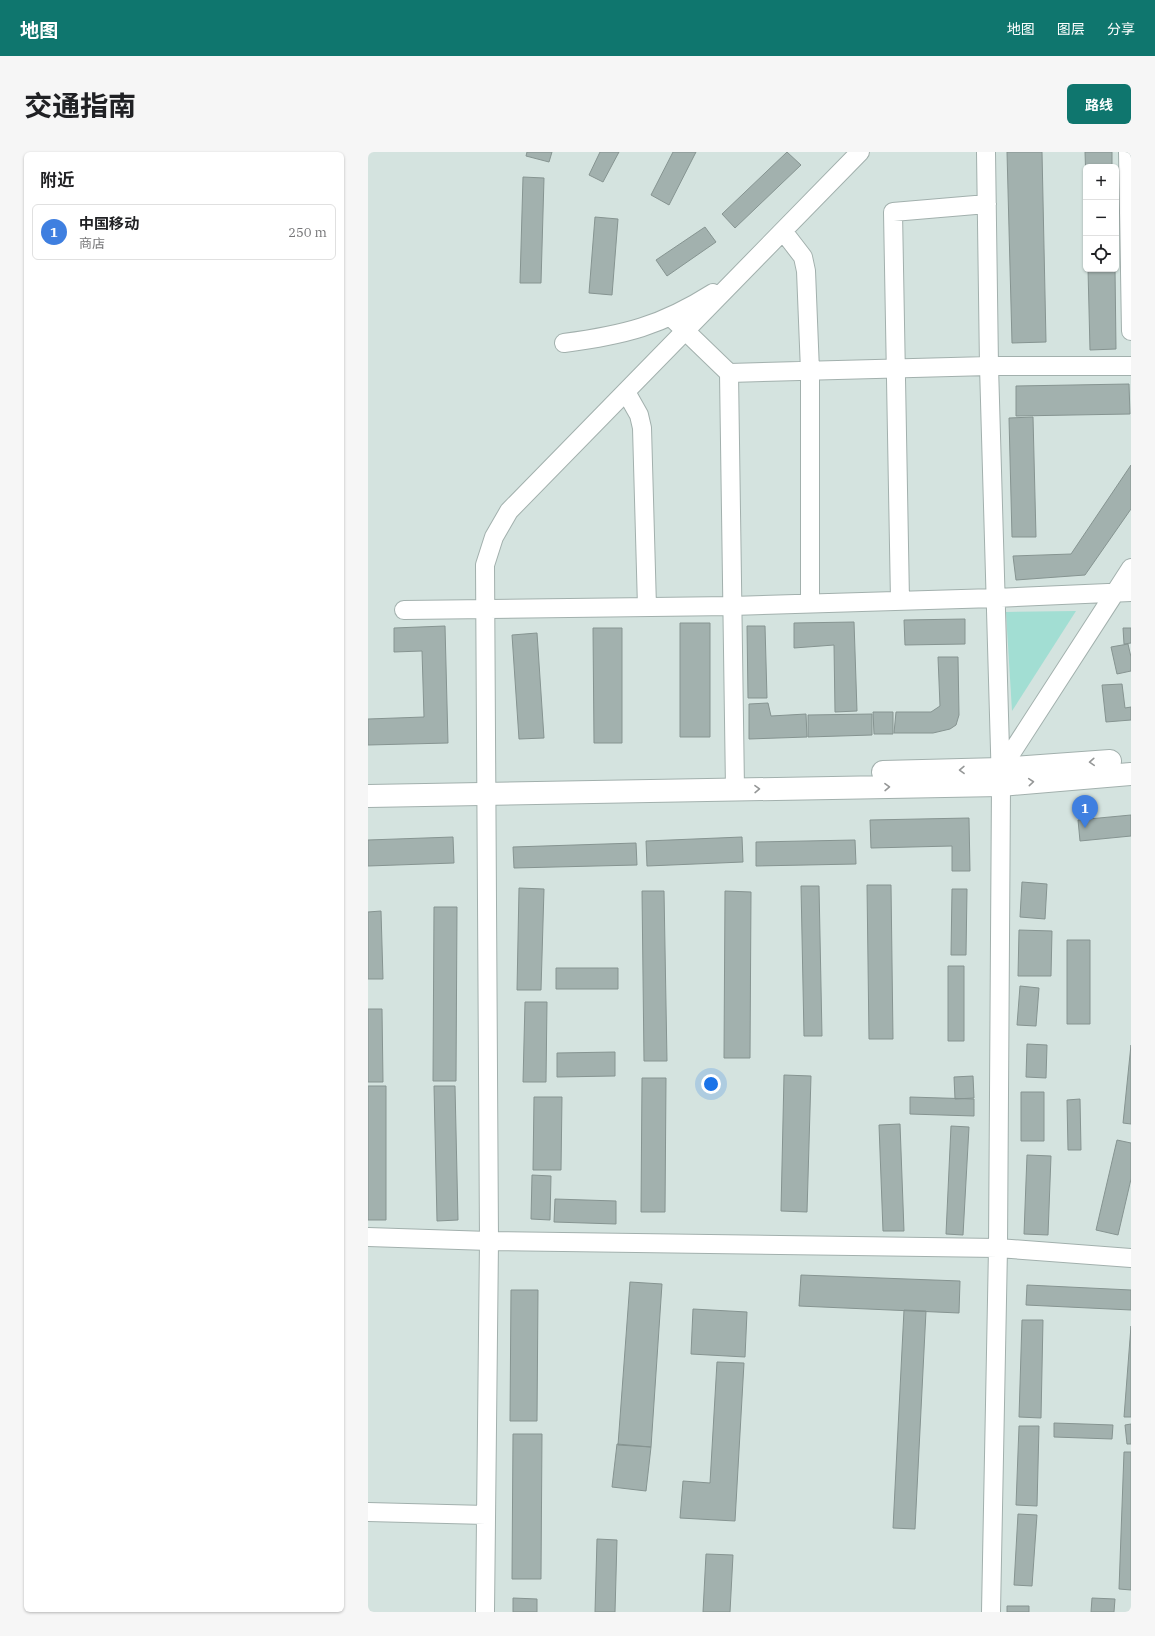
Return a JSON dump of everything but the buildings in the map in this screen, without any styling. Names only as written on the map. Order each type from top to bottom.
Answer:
[{"type":"highway","points":[[1001,777],[1131,759]]},
{"type":"highway","points":[[368,796],[486,788],[1131,774]]},
{"type":"highway","points":[[368,782],[486,788]]},
{"type":"street","points":[[485,1612],[489,1241],[484,609],[485,565],[494,537],[509,511],[860,152]]},
{"type":"street","points":[[986,152],[989,366],[1001,777],[998,1248],[991,1612]]},
{"type":"street","points":[[1128,152],[1130,187],[1131,331]]},
{"type":"street","points":[[900,601],[893,212],[987,204]]},
{"type":"street","points":[[783,231],[803,257],[804,264],[810,371],[810,603]]},
{"type":"street","points":[[564,343],[608,337],[635,330],[671,317],[737,277]]},
{"type":"street","points":[[671,317],[729,373],[989,366],[1131,366]]},
{"type":"street","points":[[729,373],[734,782]]},
{"type":"street","points":[[626,392],[639,415],[642,428],[647,607]]},
{"type":"street","points":[[1001,777],[1122,593],[1131,568]]},
{"type":"street","points":[[404,610],[732,606],[1122,593]]},
{"type":"street","points":[[368,1238],[998,1248],[1131,1258]]},
{"type":"street","points":[[368,1512],[486,1515]]},
{"type":"green space","points":[[1076,611],[1012,711],[1006,612]]},
{"type":"place","name":"中国移动","points":[[1085,828]]}]
